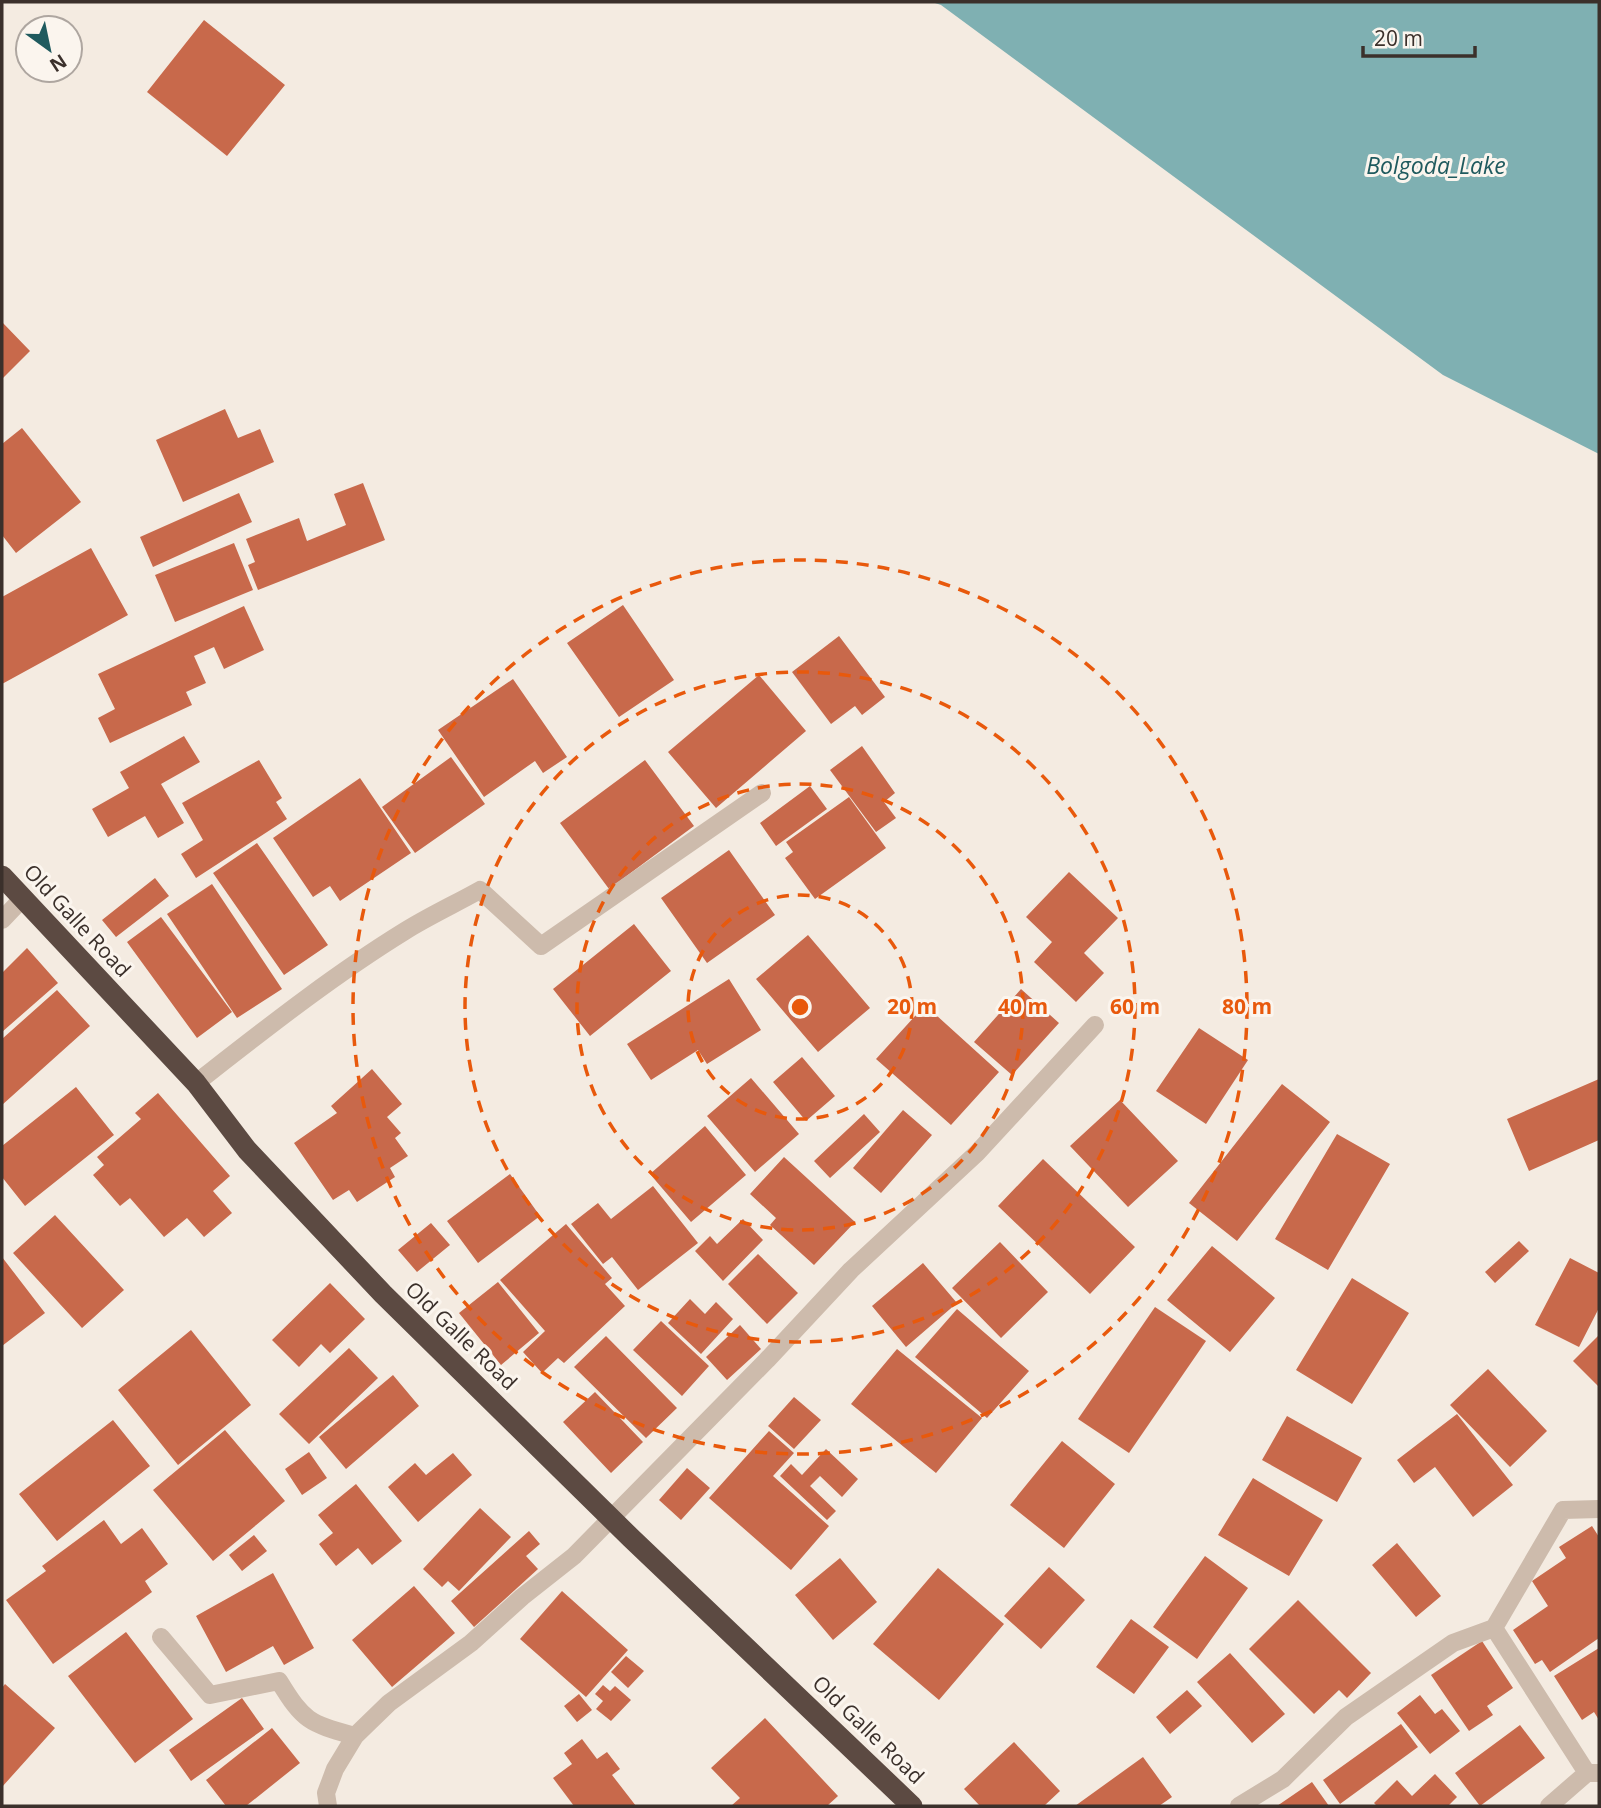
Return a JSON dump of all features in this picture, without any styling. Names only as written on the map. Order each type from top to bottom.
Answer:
[{"type":"highway","name":"Old Galle Road","points":[[2,876],[196,1083],[247,1150],[383,1294],[610,1517],[912,1806]]},
{"type":"street","points":[[196,1083],[285,1014],[369,955],[406,930],[480,890],[541,946],[762,793]]},
{"type":"street","points":[[2,920],[22,899]]},
{"type":"street","points":[[328,1806],[326,1793],[335,1769],[355,1736],[389,1703],[471,1643],[573,1556],[767,1360],[851,1270],[977,1153],[1095,1025]]},
{"type":"street","points":[[1239,1806],[1283,1779],[1346,1717],[1453,1643],[1494,1628],[1563,1510],[1599,1509]]},
{"type":"street","points":[[1494,1628],[1593,1773],[1549,1806]]},
{"type":"street","points":[[160,1637],[210,1695],[279,1681],[296,1709],[317,1726],[355,1736]]},
{"type":"water","name":"Bolgoda_Lake","points":[[932,2],[1599,2],[1599,454],[1443,375],[941,5]]},
{"type":"building","points":[[204,20],[285,85],[227,156],[147,92]]},
{"type":"building","points":[[2,322],[30,351],[2,379]]},
{"type":"building","points":[[225,409],[238,438],[260,429],[274,462],[183,502],[156,440]]},
{"type":"building","points":[[22,428],[81,502],[16,553],[2,535],[2,444]]},
{"type":"building","points":[[363,483],[385,540],[258,590],[248,565],[255,562],[246,539],[299,518],[307,541],[346,525],[334,494]]},
{"type":"building","points":[[239,493],[252,522],[153,567],[140,537]]},
{"type":"building","points":[[234,543],[253,590],[175,622],[155,575]]},
{"type":"building","points":[[91,548],[128,615],[2,684],[2,597]]},
{"type":"building","points":[[623,605],[674,680],[619,717],[567,643]]},
{"type":"building","points":[[244,606],[264,650],[224,669],[214,647],[194,656],[206,683],[186,692],[192,705],[110,743],[98,718],[115,709],[98,674]]},
{"type":"building","points":[[839,636],[885,697],[862,715],[855,706],[831,724],[792,672]]},
{"type":"building","points":[[759,675],[806,731],[716,808],[668,752]]},
{"type":"building","points":[[513,679],[567,757],[543,773],[535,761],[484,797],[438,730]]},
{"type":"building","points":[[184,736],[200,762],[161,784],[184,823],[158,838],[145,816],[108,837],[92,809],[129,788],[120,772]]},
{"type":"building","points":[[862,746],[895,793],[884,802],[896,818],[876,832],[830,770]]},
{"type":"building","points":[[451,757],[485,804],[415,853],[382,807]]},
{"type":"building","points":[[259,760],[282,798],[276,802],[287,819],[196,878],[181,854],[203,840],[182,803]]},
{"type":"building","points":[[645,760],[694,826],[609,889],[560,823]]},
{"type":"building","points":[[360,778],[411,853],[340,901],[330,886],[313,897],[273,838]]},
{"type":"building","points":[[810,786],[827,809],[776,846],[760,823]]},
{"type":"building","points":[[849,797],[886,848],[815,899],[785,858],[793,852],[786,842]]},
{"type":"building","points":[[257,843],[328,945],[284,975],[213,873]]},
{"type":"building","points":[[729,850],[775,915],[707,963],[661,898]]},
{"type":"building","points":[[1069,872],[1118,918],[1084,953],[1104,973],[1076,1002],[1034,962],[1052,942],[1026,917]]},
{"type":"building","points":[[155,878],[169,896],[116,937],[102,920]]},
{"type":"building","points":[[212,884],[282,989],[237,1018],[167,914]]},
{"type":"building","points":[[161,917],[232,1012],[197,1038],[127,942]]},
{"type":"building","points":[[634,924],[671,971],[590,1036],[553,989]]},
{"type":"building","points":[[808,935],[870,1008],[818,1052],[756,979]]},
{"type":"building","points":[[27,948],[58,983],[2,1032],[2,973]]},
{"type":"building","points":[[729,979],[761,1030],[707,1064],[698,1050],[651,1080],[627,1044]]},
{"type":"building","points":[[1021,989],[1059,1023],[1012,1075],[974,1042]]},
{"type":"building","points":[[57,990],[90,1026],[2,1105],[2,1039]]},
{"type":"building","points":[[925,1005],[999,1072],[951,1125],[876,1059]]},
{"type":"building","points":[[1199,1028],[1248,1060],[1206,1124],[1156,1091]]},
{"type":"building","points":[[802,1057],[835,1096],[806,1121],[773,1082]]},
{"type":"building","points":[[372,1069],[402,1104],[387,1117],[401,1133],[395,1138],[408,1156],[390,1168],[395,1177],[357,1202],[349,1190],[333,1200],[294,1143],[337,1113],[331,1106]]},
{"type":"building","points":[[751,1078],[799,1134],[755,1172],[707,1116]]},
{"type":"building","points":[[1599,1079],[1599,1140],[1529,1171],[1507,1119]]},
{"type":"building","points":[[1282,1084],[1330,1122],[1237,1241],[1189,1203]]},
{"type":"building","points":[[76,1087],[114,1135],[25,1206],[2,1177],[2,1146]]},
{"type":"building","points":[[158,1093],[230,1176],[213,1191],[232,1213],[204,1237],[187,1218],[164,1237],[130,1198],[120,1206],[93,1175],[104,1165],[97,1157],[141,1119],[135,1113]]},
{"type":"building","points":[[1120,1100],[1178,1161],[1128,1207],[1070,1146]]},
{"type":"building","points":[[903,1110],[932,1135],[881,1193],[853,1168]]},
{"type":"building","points":[[864,1114],[880,1132],[830,1178],[814,1161]]},
{"type":"building","points":[[705,1126],[746,1175],[691,1222],[650,1174]]},
{"type":"building","points":[[1337,1134],[1390,1164],[1328,1270],[1275,1239]]},
{"type":"building","points":[[784,1157],[855,1222],[814,1265],[770,1225],[776,1218],[750,1194]]},
{"type":"building","points":[[1043,1159],[1135,1247],[1090,1294],[998,1206]]},
{"type":"building","points":[[510,1174],[540,1216],[478,1263],[447,1221]]},
{"type":"building","points":[[653,1186],[698,1243],[638,1290],[612,1257],[603,1264],[571,1224],[598,1203],[611,1219]]},
{"type":"building","points":[[55,1215],[124,1290],[82,1328],[13,1253]]},
{"type":"building","points":[[743,1219],[763,1240],[723,1281],[695,1251],[710,1236],[717,1244]]},
{"type":"building","points":[[431,1223],[450,1245],[417,1272],[398,1250]]},
{"type":"building","points":[[566,1224],[612,1278],[605,1284],[625,1306],[564,1363],[558,1358],[542,1373],[523,1352],[545,1331],[500,1280]]},
{"type":"building","points":[[1519,1241],[1529,1251],[1495,1283],[1485,1272]]},
{"type":"building","points":[[1000,1242],[1048,1292],[1001,1338],[952,1288]]},
{"type":"building","points":[[1212,1246],[1275,1298],[1230,1352],[1167,1300]]},
{"type":"building","points":[[758,1254],[798,1293],[767,1324],[728,1284]]},
{"type":"building","points":[[2,1257],[45,1313],[2,1346]]},
{"type":"building","points":[[1570,1258],[1599,1273],[1599,1308],[1579,1347],[1535,1325]]},
{"type":"building","points":[[923,1263],[957,1303],[906,1347],[872,1306]]},
{"type":"building","points":[[1352,1278],[1409,1313],[1352,1404],[1296,1370]]},
{"type":"building","points":[[498,1282],[539,1333],[501,1365],[459,1313]]},
{"type":"building","points":[[330,1283],[365,1319],[330,1353],[321,1344],[299,1367],[272,1340]]},
{"type":"building","points":[[690,1299],[705,1314],[716,1302],[733,1319],[701,1354],[668,1323]]},
{"type":"building","points":[[1155,1307],[1206,1341],[1129,1453],[1078,1419]]},
{"type":"building","points":[[957,1309],[1029,1371],[987,1418],[915,1357]]},
{"type":"building","points":[[661,1321],[709,1366],[682,1396],[633,1350]]},
{"type":"building","points":[[740,1325],[761,1349],[727,1380],[706,1357]]},
{"type":"building","points":[[191,1330],[251,1405],[178,1465],[118,1390]]},
{"type":"building","points":[[1599,1335],[1599,1387],[1573,1361]]},
{"type":"building","points":[[606,1336],[677,1408],[646,1438],[574,1367]]},
{"type":"building","points":[[349,1348],[378,1378],[309,1444],[279,1414]]},
{"type":"building","points":[[897,1349],[982,1418],[936,1473],[851,1404]]},
{"type":"building","points":[[1488,1369],[1547,1431],[1510,1467],[1450,1405]]},
{"type":"building","points":[[393,1375],[419,1406],[346,1469],[319,1437]]},
{"type":"building","points":[[595,1392],[643,1442],[611,1473],[563,1422]]},
{"type":"building","points":[[794,1397],[821,1420],[794,1449],[768,1426]]},
{"type":"building","points":[[1457,1414],[1513,1485],[1473,1517],[1435,1467],[1414,1483],[1397,1460]]},
{"type":"building","points":[[1287,1416],[1362,1458],[1337,1502],[1262,1460]]},
{"type":"building","points":[[113,1420],[150,1466],[57,1541],[19,1494]]},
{"type":"building","points":[[225,1430],[285,1501],[213,1561],[153,1490]]},
{"type":"building","points":[[769,1431],[794,1453],[773,1476],[829,1526],[791,1570],[709,1498]]},
{"type":"building","points":[[1062,1441],[1115,1484],[1064,1548],[1010,1505]]},
{"type":"building","points":[[826,1449],[858,1479],[842,1497],[820,1476],[810,1486],[836,1511],[827,1520],[780,1476],[791,1464],[802,1475]]},
{"type":"building","points":[[309,1452],[327,1478],[302,1495],[285,1469]]},
{"type":"building","points":[[453,1453],[472,1475],[418,1522],[388,1487],[415,1463],[426,1475]]},
{"type":"building","points":[[687,1468],[710,1488],[681,1520],[659,1500]]},
{"type":"building","points":[[1253,1478],[1323,1520],[1289,1576],[1218,1535]]},
{"type":"building","points":[[356,1484],[402,1541],[372,1565],[358,1548],[336,1566],[319,1544],[333,1533],[318,1515]]},
{"type":"building","points":[[480,1508],[511,1537],[459,1591],[448,1581],[442,1587],[423,1569]]},
{"type":"building","points":[[104,1520],[121,1544],[142,1528],[168,1564],[145,1581],[152,1592],[53,1664],[6,1600],[46,1571],[42,1566]]},
{"type":"building","points":[[1592,1526],[1599,1537],[1599,1638],[1550,1672],[1542,1660],[1535,1664],[1513,1630],[1548,1606],[1532,1581],[1566,1558],[1559,1547]]},
{"type":"building","points":[[529,1531],[540,1544],[526,1556],[538,1569],[474,1627],[451,1601]]},
{"type":"building","points":[[254,1535],[267,1551],[242,1571],[229,1555]]},
{"type":"building","points":[[1397,1543],[1441,1596],[1416,1617],[1372,1565]]},
{"type":"building","points":[[1205,1556],[1248,1588],[1197,1659],[1153,1627]]},
{"type":"building","points":[[840,1558],[877,1602],[833,1640],[795,1595]]},
{"type":"building","points":[[1049,1567],[1085,1600],[1041,1649],[1004,1616]]},
{"type":"building","points":[[938,1568],[1004,1624],[939,1700],[873,1644]]},
{"type":"building","points":[[273,1573],[314,1648],[284,1665],[273,1646],[226,1672],[196,1616]]},
{"type":"building","points":[[414,1586],[455,1633],[392,1687],[352,1640]]},
{"type":"building","points":[[562,1591],[628,1650],[586,1697],[520,1639]]},
{"type":"building","points":[[1298,1600],[1371,1673],[1347,1698],[1339,1690],[1314,1714],[1249,1649]]},
{"type":"building","points":[[1131,1619],[1169,1647],[1134,1694],[1096,1667]]},
{"type":"building","points":[[126,1632],[193,1719],[135,1763],[68,1676]]},
{"type":"building","points":[[1482,1641],[1513,1688],[1487,1706],[1493,1715],[1469,1731],[1431,1675]]},
{"type":"building","points":[[1599,1648],[1599,1720],[1594,1712],[1582,1720],[1554,1676]]},
{"type":"building","points":[[1230,1653],[1285,1714],[1252,1743],[1197,1682]]},
{"type":"building","points":[[626,1656],[644,1671],[628,1688],[611,1672]]},
{"type":"building","points":[[5,1684],[55,1728],[2,1787],[2,1688]]},
{"type":"building","points":[[603,1685],[610,1691],[615,1686],[631,1700],[611,1721],[596,1709],[603,1701],[595,1694]]},
{"type":"building","points":[[1187,1690],[1202,1706],[1170,1734],[1156,1717]]},
{"type":"building","points":[[579,1694],[592,1710],[577,1722],[564,1706]]},
{"type":"building","points":[[1420,1695],[1435,1714],[1442,1709],[1460,1731],[1430,1754],[1397,1713]]},
{"type":"building","points":[[242,1698],[264,1729],[191,1781],[169,1750]]},
{"type":"building","points":[[765,1718],[838,1796],[827,1806],[731,1806],[740,1798],[711,1768]]},
{"type":"building","points":[[1401,1724],[1418,1747],[1340,1804],[1323,1780]]},
{"type":"building","points":[[1520,1725],[1545,1758],[1480,1806],[1455,1773]]},
{"type":"building","points":[[272,1728],[300,1763],[246,1806],[226,1806],[206,1780]]},
{"type":"building","points":[[582,1739],[597,1759],[607,1752],[620,1769],[612,1775],[636,1806],[574,1806],[553,1778],[572,1764],[564,1753]]},
{"type":"building","points":[[1014,1742],[1060,1791],[1044,1806],[980,1806],[964,1789]]},
{"type":"building","points":[[1143,1757],[1172,1797],[1159,1806],[1075,1806]]},
{"type":"building","points":[[1435,1774],[1457,1797],[1448,1806],[1377,1806],[1374,1803],[1397,1780],[1412,1796]]},
{"type":"building","points":[[1312,1782],[1329,1806],[1277,1806]]}]
